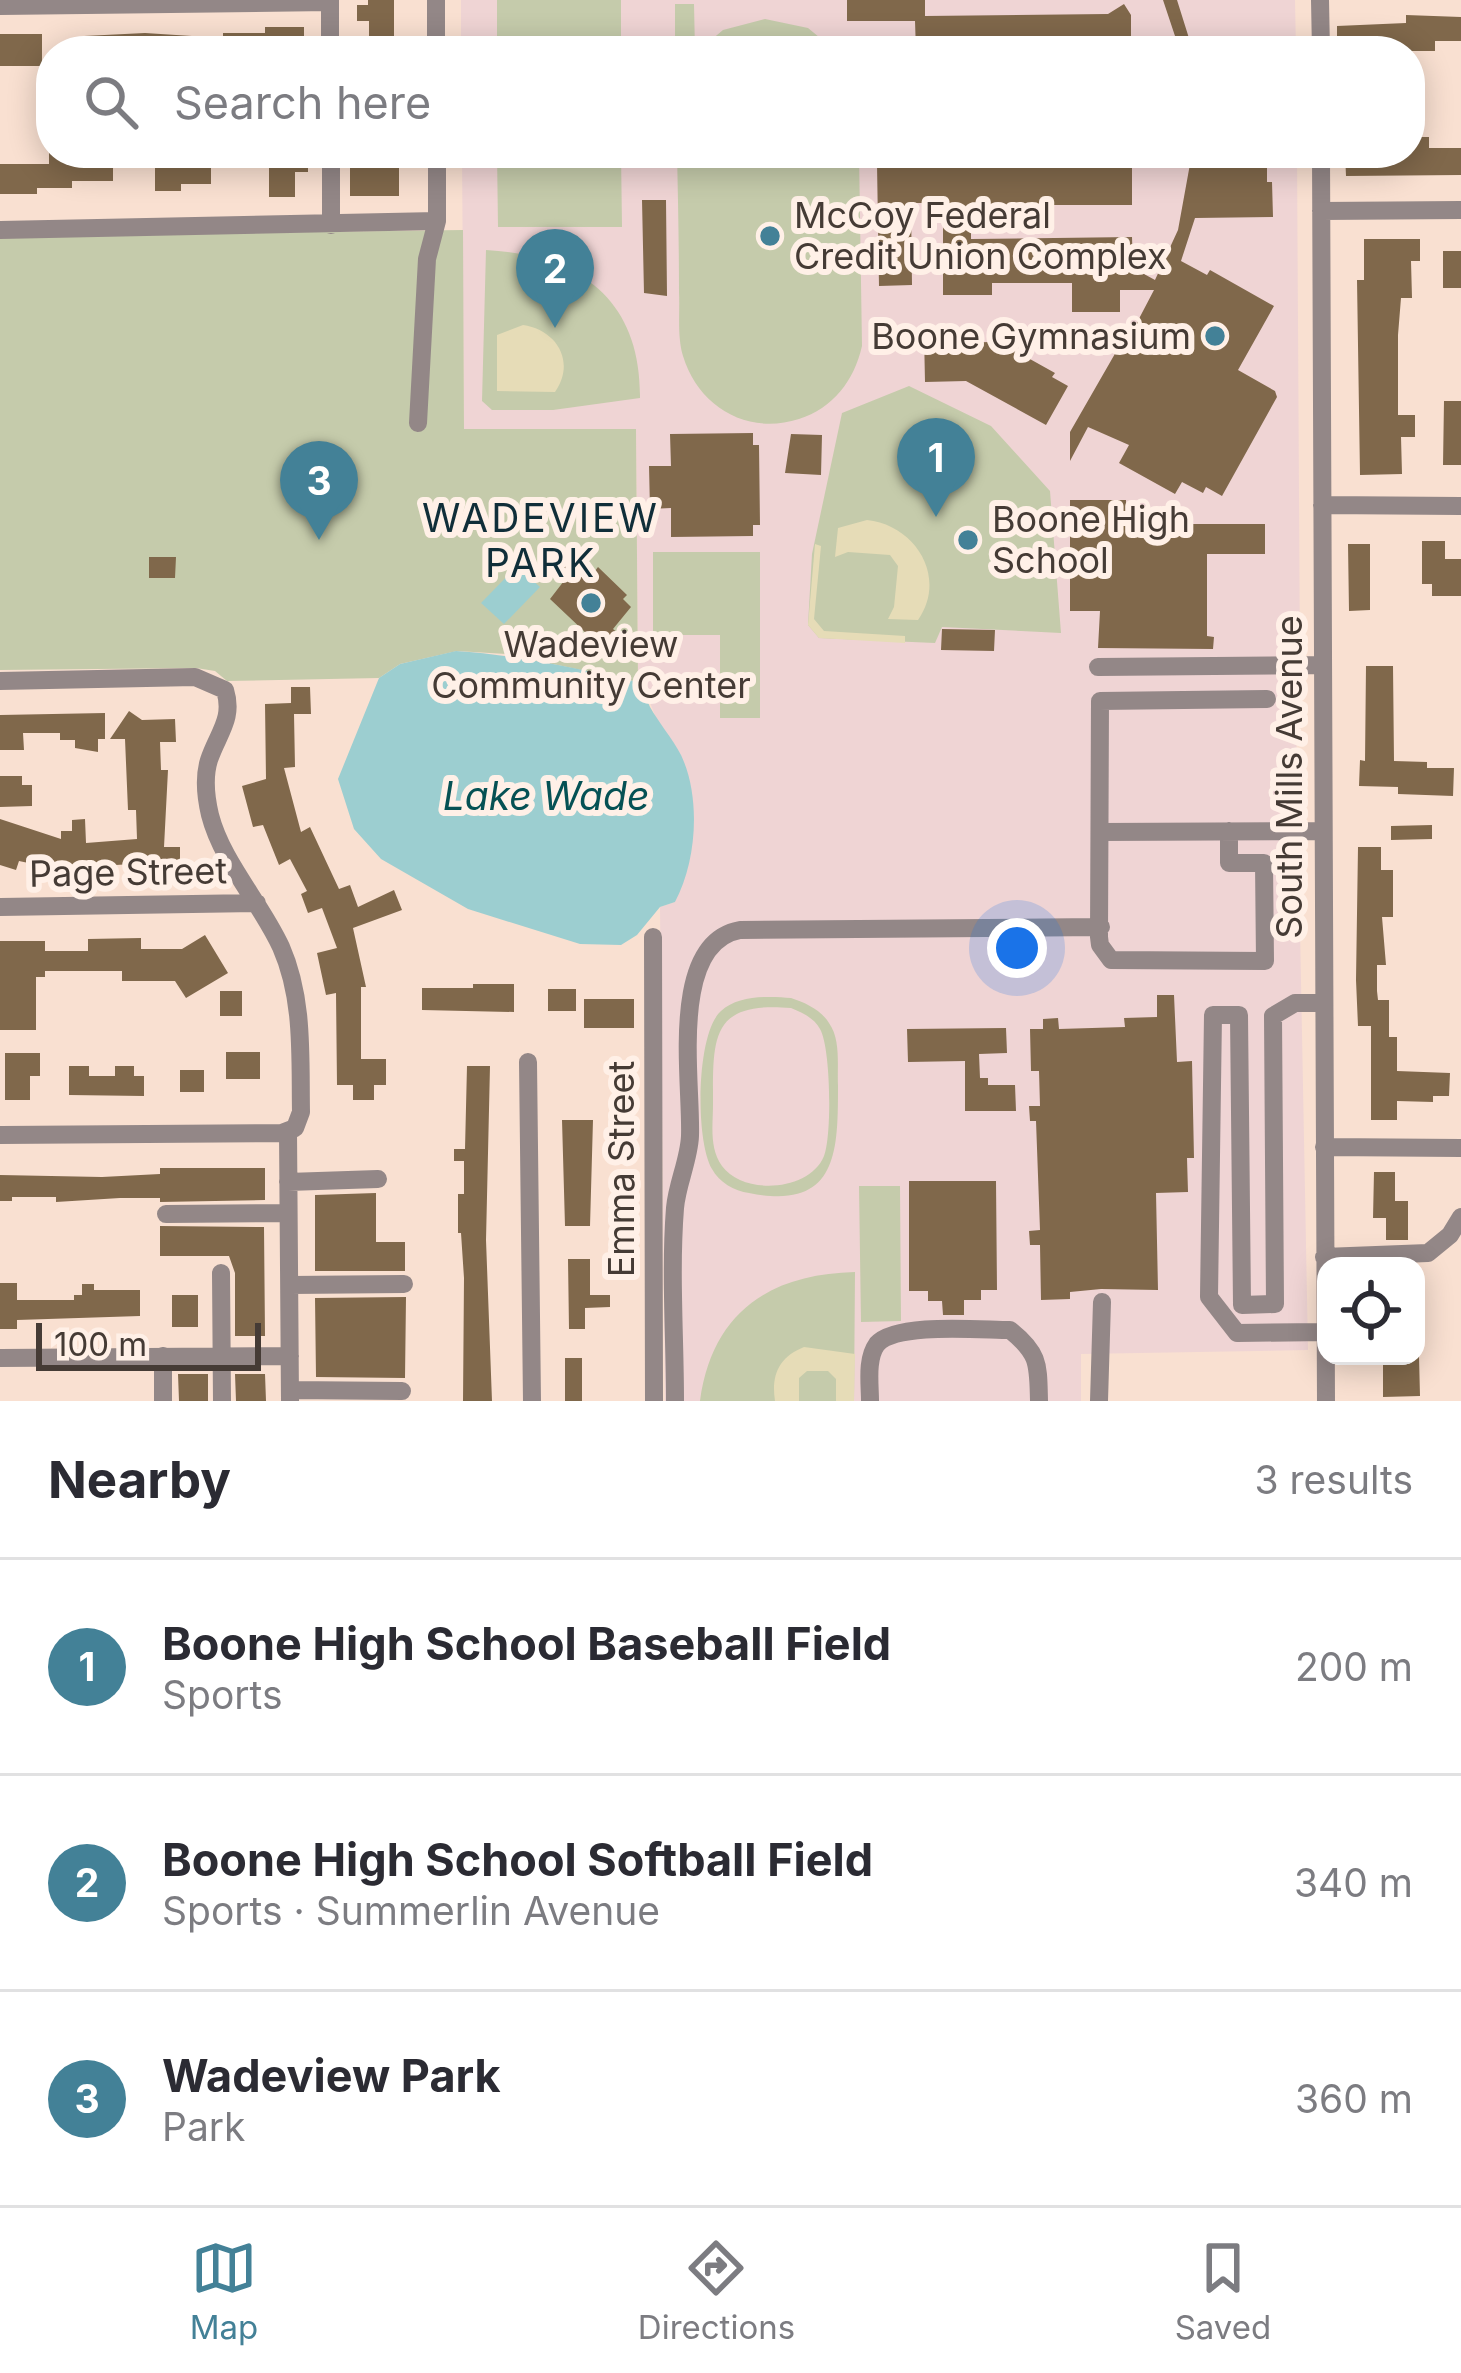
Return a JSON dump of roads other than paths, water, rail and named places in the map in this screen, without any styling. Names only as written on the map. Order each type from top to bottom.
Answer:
[{"type":"street","points":[[436,0],[436,36]]},
{"type":"street","points":[[1320,0],[1321,36]]},
{"type":"street","points":[[0,6],[330,1],[330,36]]},
{"type":"street","points":[[331,168],[331,225]]},
{"type":"street","points":[[418,423],[427,259],[437,221],[437,168]]},
{"type":"street","name":"South Mills Avenue","points":[[1321,168],[1324,1257]]},
{"type":"street","points":[[1321,212],[1461,210]]},
{"type":"street","points":[[0,230],[437,221]]},
{"type":"street","points":[[1322,506],[1461,506]]},
{"type":"street","points":[[1097,668],[1321,665]]},
{"type":"street","points":[[0,681],[195,677],[225,690],[229,716],[208,761],[207,796],[217,832],[281,947],[299,1012],[301,1112],[291,1130],[288,1182],[290,1396],[402,1391]]},
{"type":"street","points":[[1229,831],[1229,862],[1264,862],[1265,961],[1111,960],[1100,945],[1100,701],[1267,699]]},
{"type":"street","points":[[1100,832],[1322,831]]},
{"type":"street","name":"Page Street","points":[[0,907],[257,903]]},
{"type":"street","points":[[674,1401],[675,1204],[690,1141],[688,1011],[710,943],[724,933],[740,930],[1101,927]]},
{"type":"street","name":"Emma Street","points":[[653,938],[654,1401]]},
{"type":"street","points":[[1317,1332],[1237,1333],[1209,1298],[1213,1016],[1239,1016],[1242,1305],[1275,1304],[1273,1016],[1295,1003],[1323,1004]]},
{"type":"street","points":[[528,1062],[532,1401]]},
{"type":"street","points":[[0,1135],[291,1130]]},
{"type":"street","points":[[1324,1147],[1461,1148]]},
{"type":"street","points":[[288,1182],[378,1179]]},
{"type":"street","points":[[166,1214],[289,1213]]},
{"type":"street","points":[[1324,1257],[1428,1253],[1450,1235],[1461,1217]]},
{"type":"street","points":[[220,1273],[222,1401]]},
{"type":"street","points":[[290,1286],[404,1285]]},
{"type":"street","points":[[1099,1401],[1102,1302]]},
{"type":"street","points":[[870,1401],[870,1364],[876,1346],[890,1335],[915,1330],[1010,1330],[1032,1347],[1038,1365],[1039,1401]]},
{"type":"street","points":[[163,1356],[164,1401]]},
{"type":"street","points":[[0,1358],[290,1356]]},
{"type":"street","name":"South Mills Avenue","points":[[1325,1365],[1325,1401]]},
{"type":"water","points":[[517,566],[540,587],[504,624],[481,603]]},
{"type":"water","name":"Lake Wade","points":[[456,651],[525,659],[638,682],[681,755],[694,809],[688,868],[675,902],[660,907],[637,935],[621,945],[580,944],[468,909],[381,859],[354,829],[338,779],[379,678],[400,664]]},
{"type":"place","name":"McCoy Federal Credit Union Complex","points":[[770,236]]},
{"type":"place","name":"Boone High School Softball Field","points":[[555,328]]},
{"type":"place","name":"Boone Gymnasium","points":[[1215,336]]},
{"type":"place","name":"Boone High School Baseball Field","points":[[936,517]]},
{"type":"place","name":"Wadeview Park","points":[[319,540]]},
{"type":"place","name":"Boone High School","points":[[968,540]]},
{"type":"place","name":"Wadeview Community Center","points":[[591,603]]},
{"type":"district","name":"WADEVIEW PARK","points":[[541,540]]}]
